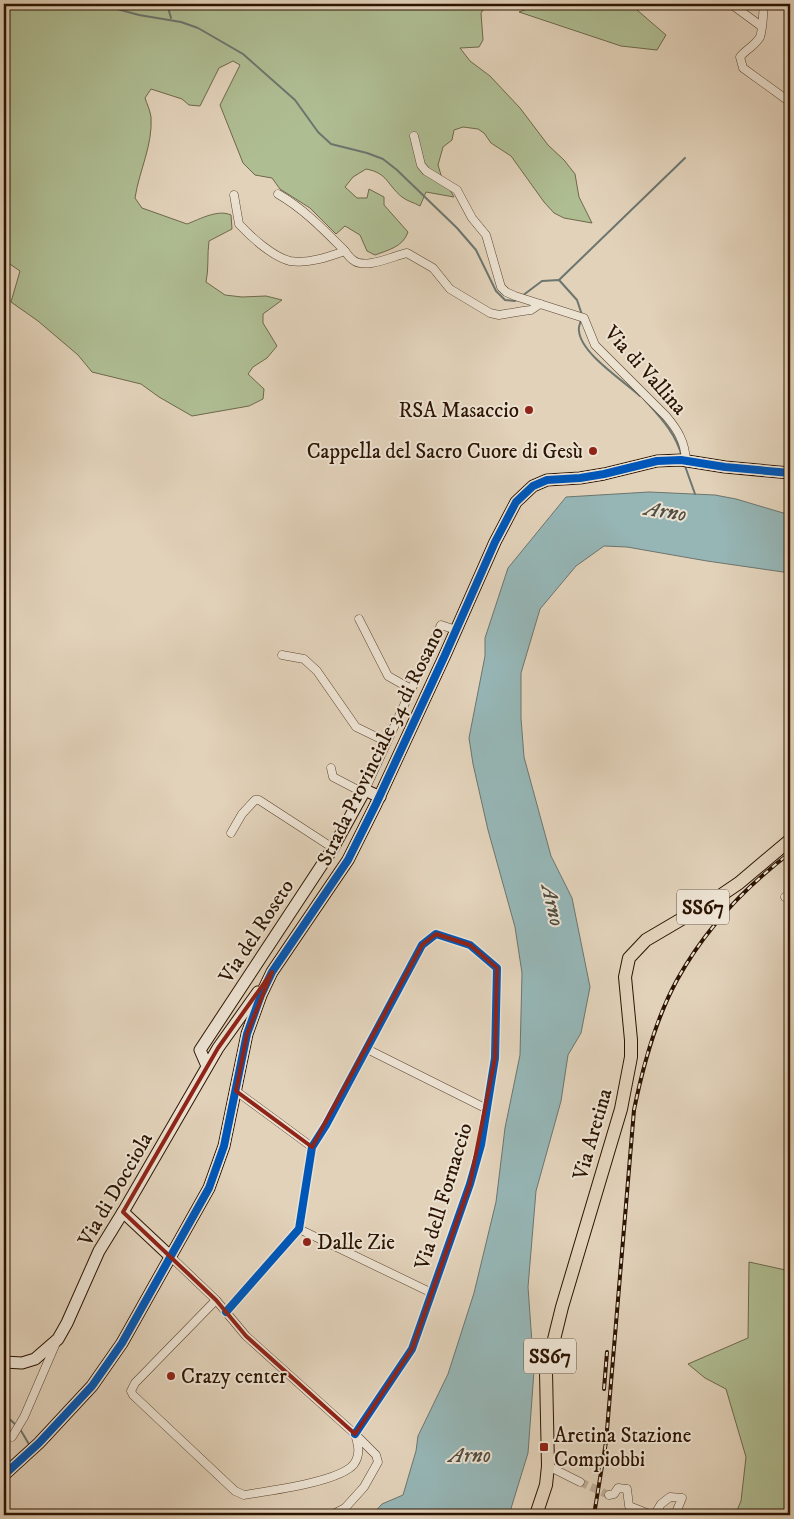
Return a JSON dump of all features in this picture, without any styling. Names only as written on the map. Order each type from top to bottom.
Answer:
[{"type":"main road","name":"Strada Provinciale 34 di Rosano","points":[[4,1475],[39,1443],[92,1386],[122,1343],[209,1188],[224,1146],[247,1034],[261,996],[272,972],[348,860],[380,797],[507,516],[516,502],[533,486],[547,480],[604,474],[657,461],[684,461],[790,473]]},
{"type":"main road","points":[[365,790],[380,797]]},
{"type":"main road","name":"Via del Roseto","points":[[207,1066],[200,1050],[333,848],[365,790]]},
{"type":"main road","name":"Via Aretina","points":[[536,1515],[546,1485],[548,1466],[546,1372],[562,1307],[628,1080],[631,1040],[625,977],[626,966],[633,953],[646,940],[733,887],[790,840]]},
{"type":"main road","name":"Via di Docciola","points":[[58,1339],[99,1251],[207,1066],[272,972]]},
{"type":"main road","points":[[123,1212],[171,1257]]},
{"type":"main road","points":[[4,1362],[22,1363],[35,1358],[58,1339]]},
{"type":"street","points":[[732,4],[761,26]]},
{"type":"street","points":[[764,4],[760,36],[749,51],[743,52],[740,58],[743,68],[790,102]]},
{"type":"street","name":"Via di Vallina","points":[[414,136],[421,165],[426,171],[457,190],[472,218],[486,235],[501,287],[506,292],[515,296],[581,316],[595,345],[676,427],[685,447],[684,461]]},
{"type":"street","points":[[278,194],[310,217],[352,260],[371,263],[407,253],[433,268],[450,289],[490,313],[499,315],[531,310],[540,304]]},
{"type":"street","points":[[234,195],[239,224],[271,251],[289,260],[304,261],[328,257],[345,251]]},
{"type":"street","points":[[359,619],[388,676],[412,689]]},
{"type":"street","name":"Via del Roseto","points":[[365,790],[441,626],[456,630]]},
{"type":"street","points":[[282,655],[304,659],[318,671],[356,727],[387,742]]},
{"type":"street","points":[[331,768],[332,777],[358,790],[365,790]]},
{"type":"street","points":[[232,833],[242,814],[254,800],[259,800],[333,848]]},
{"type":"street","name":"Via dell Fornaccio","points":[[312,1148],[326,1126],[422,945],[436,934],[470,945],[497,968],[495,1058],[481,1145],[470,1184],[412,1349],[356,1434]]},
{"type":"street","points":[[367,1049],[487,1109]]},
{"type":"street","points":[[226,1312],[299,1229],[312,1148],[236,1091]]},
{"type":"street","points":[[299,1229],[432,1293]]},
{"type":"street","points":[[171,1257],[216,1300],[246,1336],[356,1434],[376,1455],[378,1462],[364,1487],[345,1508],[331,1515]]},
{"type":"street","points":[[216,1300],[135,1383],[131,1390],[133,1395],[235,1491],[244,1495],[321,1481],[350,1468],[359,1451],[356,1434]]},
{"type":"street","name":"Via di Docciola","points":[[12,1437],[24,1417],[58,1339]]},
{"type":"street","points":[[548,1466],[580,1482]]},
{"type":"street","points":[[609,1495],[614,1494],[618,1488],[628,1489],[629,1506],[649,1514],[655,1514],[661,1504],[670,1497],[682,1498],[675,1515]]},
{"type":"highlighted area","points":[[436,934],[470,945],[497,968],[495,1058],[470,1184],[412,1349],[355,1434],[246,1336],[216,1300],[123,1212],[218,1048],[272,972],[247,1034],[236,1091],[312,1147],[422,945]]},
{"type":"green space","points":[[4,4],[487,4],[481,13],[483,40],[479,47],[460,48],[470,61],[490,76],[520,108],[548,145],[575,174],[579,197],[592,223],[564,218],[554,213],[511,156],[491,143],[484,133],[478,129],[463,127],[454,130],[452,140],[443,147],[438,165],[441,175],[454,197],[426,192],[420,206],[406,200],[397,193],[379,173],[366,169],[353,177],[345,187],[357,198],[367,198],[369,189],[384,197],[384,205],[408,232],[399,245],[375,255],[367,251],[360,235],[345,226],[336,234],[310,208],[280,189],[272,178],[255,175],[243,163],[220,105],[240,65],[233,61],[219,68],[200,106],[189,105],[182,99],[151,89],[145,98],[151,117],[150,138],[135,198],[142,208],[187,224],[215,214],[226,213],[231,215],[232,229],[209,241],[206,282],[225,295],[242,297],[266,296],[282,300],[263,314],[263,323],[277,346],[267,358],[253,367],[248,374],[264,389],[263,399],[249,406],[192,416],[141,384],[92,372],[78,355],[38,321],[11,302],[20,271],[4,260]]},
{"type":"green space","points":[[541,4],[630,4],[666,35],[657,50],[621,46],[519,12]]},
{"type":"green space","points":[[749,1262],[790,1271],[790,1515],[735,1515],[741,1501],[746,1457],[726,1389],[705,1378],[688,1364],[748,1338]]},
{"type":"water","name":"Arno","points":[[649,492],[715,495],[736,499],[790,515],[790,573],[627,547],[604,546],[576,566],[540,609],[521,673],[521,718],[524,757],[551,856],[572,898],[590,987],[581,1033],[568,1055],[561,1101],[536,1191],[528,1287],[534,1371],[528,1453],[509,1515],[372,1515],[382,1504],[403,1495],[416,1451],[418,1436],[448,1374],[474,1293],[496,1202],[505,1128],[520,1055],[522,973],[515,927],[488,830],[469,738],[485,656],[485,638],[508,568],[566,497]]},
{"type":"waterway","points":[[99,4],[139,15],[181,22],[198,28],[243,54],[295,100],[318,132],[331,144],[383,159],[397,170],[457,228],[476,250],[496,291],[505,300],[515,301],[518,299]]},
{"type":"waterway","points":[[167,4],[171,18]]},
{"type":"waterway","points":[[559,280],[685,158]]},
{"type":"waterway","points":[[522,296],[542,281],[559,280],[577,300],[582,315]]},
{"type":"waterway","points":[[581,320],[579,331],[587,349],[640,396]]},
{"type":"waterway","points":[[644,399],[672,433],[682,457]]},
{"type":"waterway","points":[[685,466],[695,494]]},
{"type":"waterway","points":[[4,1414],[17,1426]]},
{"type":"waterway","points":[[20,1429],[30,1446]]},
{"type":"tunnel","points":[[580,1482],[609,1495]]},
{"type":"railway","points":[[594,1515],[606,1442],[634,1110],[641,1077],[662,1011],[688,962],[727,911],[757,880],[790,853]]},
{"type":"railway","points":[[604,1389],[607,1352]]},
{"type":"cycle path","points":[[4,1475],[39,1443],[92,1386],[122,1343],[209,1188],[224,1146],[247,1034],[261,995],[272,972],[348,860],[445,655],[495,542],[516,502],[533,486],[547,480],[604,474],[657,461],[681,460],[725,467],[790,473]]},
{"type":"cycle path","points":[[226,1312],[299,1229],[312,1147],[326,1125],[422,945],[436,934],[470,945],[497,968],[495,1058],[481,1145],[470,1184],[412,1349],[355,1434]]},
{"type":"place","name":"RSA Masaccio","points":[[529,410]]},
{"type":"place","name":"Cappella del Sacro Cuore di Gesù","points":[[593,451]]},
{"type":"place","name":"Dalle Zie","points":[[307,1242]]},
{"type":"place","name":"Crazy center","points":[[171,1376]]},
{"type":"place","name":"Aretina Stazione Compiobbi","points":[[544,1447]]}]
